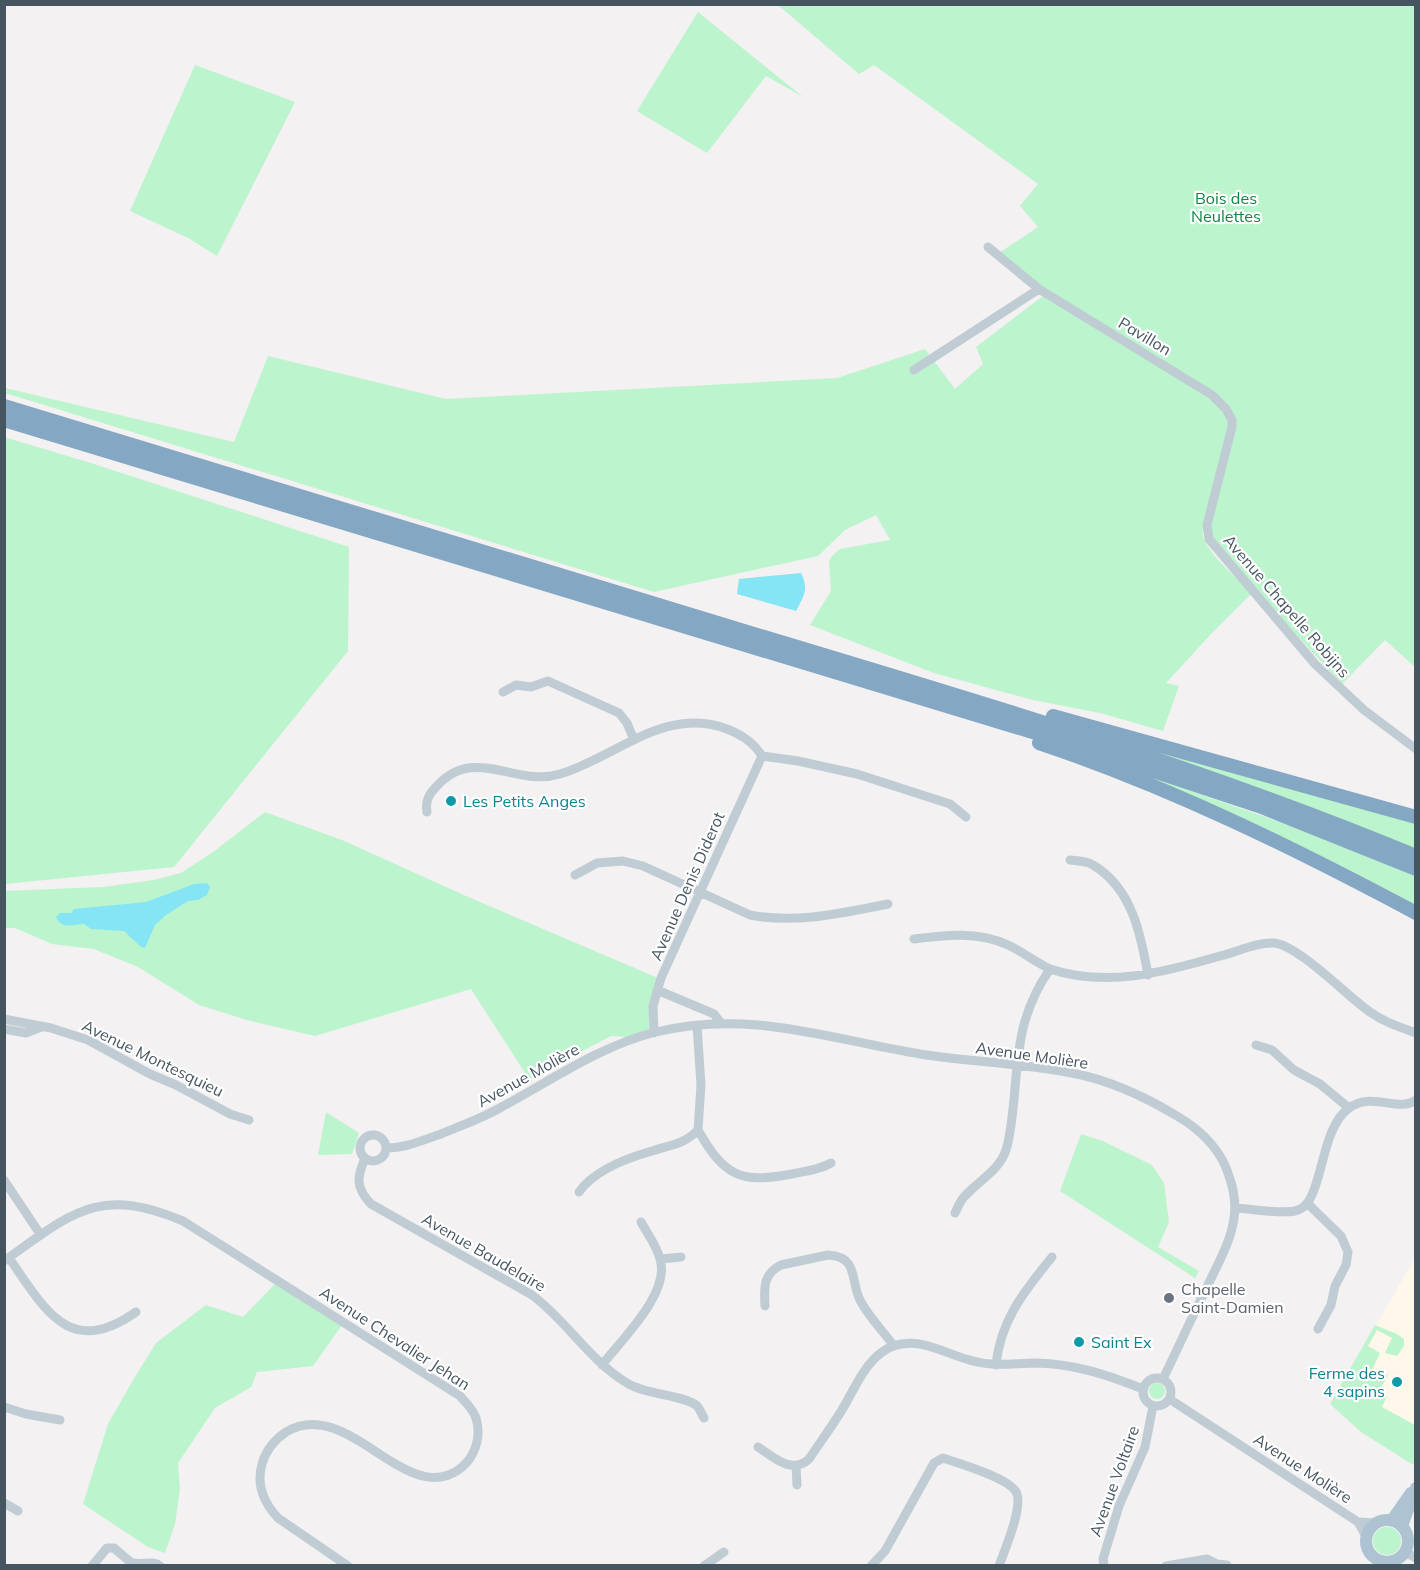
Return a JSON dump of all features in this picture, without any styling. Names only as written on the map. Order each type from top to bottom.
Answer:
[{"type":"highway","points":[[4,406],[1000,708],[1246,789],[1416,856]]},
{"type":"highway","points":[[4,420],[1072,744],[1242,800],[1416,869]]},
{"type":"highway","points":[[1000,708],[1014,706],[1416,817]]},
{"type":"highway","points":[[989,719],[1000,730],[1139,780],[1256,831],[1416,913]]},
{"type":"main road","points":[[1366,1566],[1368,1550],[1366,1536],[1381,1520],[1397,1523],[1408,1541],[1410,1555],[1380,1563],[1368,1550]]},
{"type":"street","name":"Pavillon","points":[[988,247],[1039,290],[1212,394],[1222,402],[1230,416]]},
{"type":"street","points":[[914,370],[1039,290]]},
{"type":"street","name":"Avenue Chapelle Robijns","points":[[1230,416],[1233,424],[1232,435],[1207,525],[1206,532],[1209,539],[1315,664],[1365,711],[1416,749]]},
{"type":"street","points":[[503,692],[514,685],[523,684],[531,687],[548,681],[619,712],[627,723],[634,740]]},
{"type":"street","points":[[427,812],[426,802],[433,789],[448,776],[460,771],[480,766],[528,777],[558,775],[657,729],[689,723],[724,728],[747,739],[762,756],[857,774],[950,804],[966,817]]},
{"type":"street","name":"Avenue Denis Diderot","points":[[654,1033],[653,1014],[657,990],[762,756]]},
{"type":"street","points":[[1070,860],[1092,864],[1109,878],[1122,894],[1138,927],[1148,975]]},
{"type":"street","points":[[575,875],[597,863],[623,861],[643,866],[750,915],[779,919],[802,919],[888,904]]},
{"type":"street","points":[[914,939],[967,935],[991,939],[1018,950],[1050,969],[1079,977],[1148,975],[1174,970],[1258,945],[1279,944],[1298,953],[1384,1021],[1416,1033]]},
{"type":"street","points":[[955,1213],[966,1195],[983,1181],[1004,1157],[1011,1127],[1026,1013],[1034,994],[1050,969]]},
{"type":"street","points":[[657,990],[714,1014],[721,1023]]},
{"type":"street","name":"Avenue Montesquieu","points":[[4,1019],[51,1028],[88,1040],[230,1114],[249,1120]]},
{"type":"street","name":"Avenue Molière","points":[[386,1148],[407,1146],[470,1123],[622,1043],[654,1033],[697,1025],[752,1023],[922,1055],[1073,1073],[1112,1084],[1151,1101],[1189,1123],[1210,1142],[1223,1160],[1232,1183],[1235,1208],[1231,1233],[1163,1379]]},
{"type":"street","points":[[697,1025],[702,1085],[698,1130],[721,1164],[751,1178],[770,1178],[822,1168],[831,1163]]},
{"type":"street","name":"Avenue Montesquieu","points":[[4,1029],[26,1033],[41,1027]]},
{"type":"street","points":[[1256,1045],[1272,1050],[1294,1070],[1320,1084],[1349,1108]]},
{"type":"street","points":[[1235,1208],[1288,1212],[1300,1209],[1308,1204],[1314,1193],[1333,1127],[1341,1115],[1359,1103],[1376,1100],[1405,1105],[1415,1101]]},
{"type":"street","points":[[579,1192],[585,1182],[621,1162],[650,1151],[679,1144],[698,1130]]},
{"type":"street","name":"Avenue Molière","points":[[376,1136],[382,1139],[386,1148],[380,1159],[371,1161],[361,1152],[361,1146],[368,1137],[376,1136]]},
{"type":"street","name":"Avenue Baudelaire","points":[[365,1158],[358,1178],[362,1192],[371,1204],[532,1295],[549,1309],[602,1365],[636,1388],[692,1403],[697,1406],[704,1418]]},
{"type":"street","points":[[4,1180],[40,1234]]},
{"type":"street","name":"Avenue Chevalier Jehan","points":[[7,1259],[40,1234],[77,1212],[115,1204],[134,1205],[159,1211],[183,1221],[269,1275],[444,1386],[470,1407],[476,1418],[477,1447],[470,1460],[460,1469],[437,1478],[424,1477],[412,1472],[349,1436],[323,1425],[297,1426],[273,1443],[261,1466],[260,1480],[264,1498],[270,1509],[278,1518],[348,1566]]},
{"type":"street","points":[[1308,1204],[1341,1236],[1348,1255],[1346,1265],[1335,1286],[1331,1305],[1318,1329]]},
{"type":"street","points":[[602,1365],[654,1298],[660,1281],[661,1259],[641,1222]]},
{"type":"street","points":[[765,1306],[766,1279],[774,1268],[828,1255],[836,1256],[852,1268],[860,1301],[894,1346]]},
{"type":"street","points":[[661,1259],[681,1257]]},
{"type":"street","points":[[996,1365],[997,1352],[1011,1313],[1021,1296],[1052,1257]]},
{"type":"street","points":[[7,1259],[49,1314],[70,1328],[82,1331],[96,1330],[124,1321],[136,1312]]},
{"type":"street","points":[[758,1446],[779,1462],[802,1465],[809,1459],[840,1413],[867,1366],[894,1346],[923,1344],[972,1361],[996,1365],[1036,1363],[1072,1366],[1102,1373],[1143,1389]]},
{"type":"street","points":[[1150,1379],[1163,1379],[1171,1388],[1171,1400],[1153,1406],[1146,1400],[1143,1389],[1150,1379]]},
{"type":"street","name":"Avenue Molière","points":[[1171,1400],[1358,1522],[1366,1536]]},
{"type":"street","name":"Avenue Voltaire","points":[[1104,1566],[1103,1558],[1117,1512],[1148,1438],[1153,1406]]},
{"type":"street","points":[[4,1407],[26,1414],[60,1420]]},
{"type":"street","points":[[871,1566],[885,1551],[934,1463],[943,1458],[1000,1480],[1015,1489],[1017,1510],[999,1566]]},
{"type":"street","points":[[796,1466],[797,1485]]},
{"type":"street","points":[[4,1503],[18,1510]]},
{"type":"street","name":"Avenue Molière","points":[[1358,1522],[1376,1523]]},
{"type":"street","points":[[92,1566],[107,1548],[114,1548],[134,1564],[142,1565],[153,1562],[160,1566]]},
{"type":"street","points":[[704,1566],[724,1552]]},
{"type":"street","points":[[1166,1566],[1207,1559],[1217,1564],[1227,1565]]},
{"type":"shaded area","points":[[1415,1258],[1416,1460],[1413,1465],[1361,1432],[1330,1404]]},
{"type":"green space","name":"Bois des Neulettes","points":[[778,5],[1415,5],[1415,667],[1385,640],[1342,684],[1288,626],[1214,538],[1206,516],[1203,533],[1208,546],[1225,568],[1252,593],[1166,683],[1179,686],[1163,731],[1100,713],[1033,700],[934,673],[810,625],[831,591],[829,562],[832,556],[840,549],[890,540],[876,515],[845,530],[818,556],[654,592],[5,393],[5,388],[234,442],[268,356],[446,399],[837,378],[925,349],[955,389],[983,364],[976,347],[1048,292],[999,253],[1038,227],[1020,206],[1038,184],[874,65],[859,74]]},
{"type":"green space","points":[[698,12],[803,97],[766,76],[707,153],[637,111]]},
{"type":"green space","points":[[195,65],[295,102],[217,256],[188,238],[130,211]]},
{"type":"green space","points":[[4,437],[349,547],[348,651],[174,867],[5,884]]},
{"type":"green space","points":[[1081,728],[1415,821],[1415,850]]},
{"type":"green space","points":[[1111,763],[1291,826],[1415,876],[1415,908]]},
{"type":"green space","points":[[265,812],[342,840],[658,978],[649,1006],[649,1032],[628,1037],[611,1036],[529,1079],[471,989],[315,1036],[247,1020],[199,1005],[138,967],[94,949],[52,944],[15,928],[5,928],[4,891],[103,887],[154,880],[181,873],[213,852]]},
{"type":"green space","points":[[326,1112],[359,1133],[352,1154],[318,1155]]},
{"type":"green space","points":[[1081,1134],[1103,1141],[1152,1165],[1164,1183],[1169,1222],[1158,1247],[1199,1271],[1195,1278],[1060,1191]]},
{"type":"green space","points":[[276,1283],[342,1325],[313,1366],[257,1372],[251,1387],[215,1408],[178,1463],[180,1489],[175,1524],[165,1553],[148,1547],[83,1504],[108,1424],[156,1343],[206,1305],[243,1317]]},
{"type":"green space","points":[[1375,1325],[1404,1339],[1404,1346],[1397,1356],[1385,1353],[1392,1338],[1377,1330],[1368,1346],[1380,1353],[1373,1368],[1388,1375],[1381,1388],[1385,1390],[1384,1394],[1387,1396],[1382,1407],[1415,1425],[1413,1465],[1361,1432],[1330,1404]]},
{"type":"green space","points":[[1154,1383],[1160,1383],[1165,1391],[1163,1397],[1154,1399],[1149,1394],[1149,1388]]},
{"type":"green space","points":[[1387,1527],[1397,1531],[1401,1541],[1397,1551],[1387,1555],[1377,1551],[1373,1541],[1377,1531]]},
{"type":"water","points":[[801,573],[805,584],[804,592],[796,611],[737,594],[739,579]]},
{"type":"water","points":[[207,883],[210,887],[207,895],[198,900],[188,901],[155,925],[145,948],[124,931],[91,929],[84,924],[65,925],[61,924],[56,917],[60,913],[71,913],[74,909],[146,902],[194,884]]},
{"type":"place","name":"Les Petits Anges","points":[[451,801]]},
{"type":"place","name":"Chapelle Saint-Damien","points":[[1169,1298]]},
{"type":"place","name":"Saint Ex","points":[[1079,1342]]},
{"type":"place","name":"Ferme des 4 sapins","points":[[1397,1382]]}]
